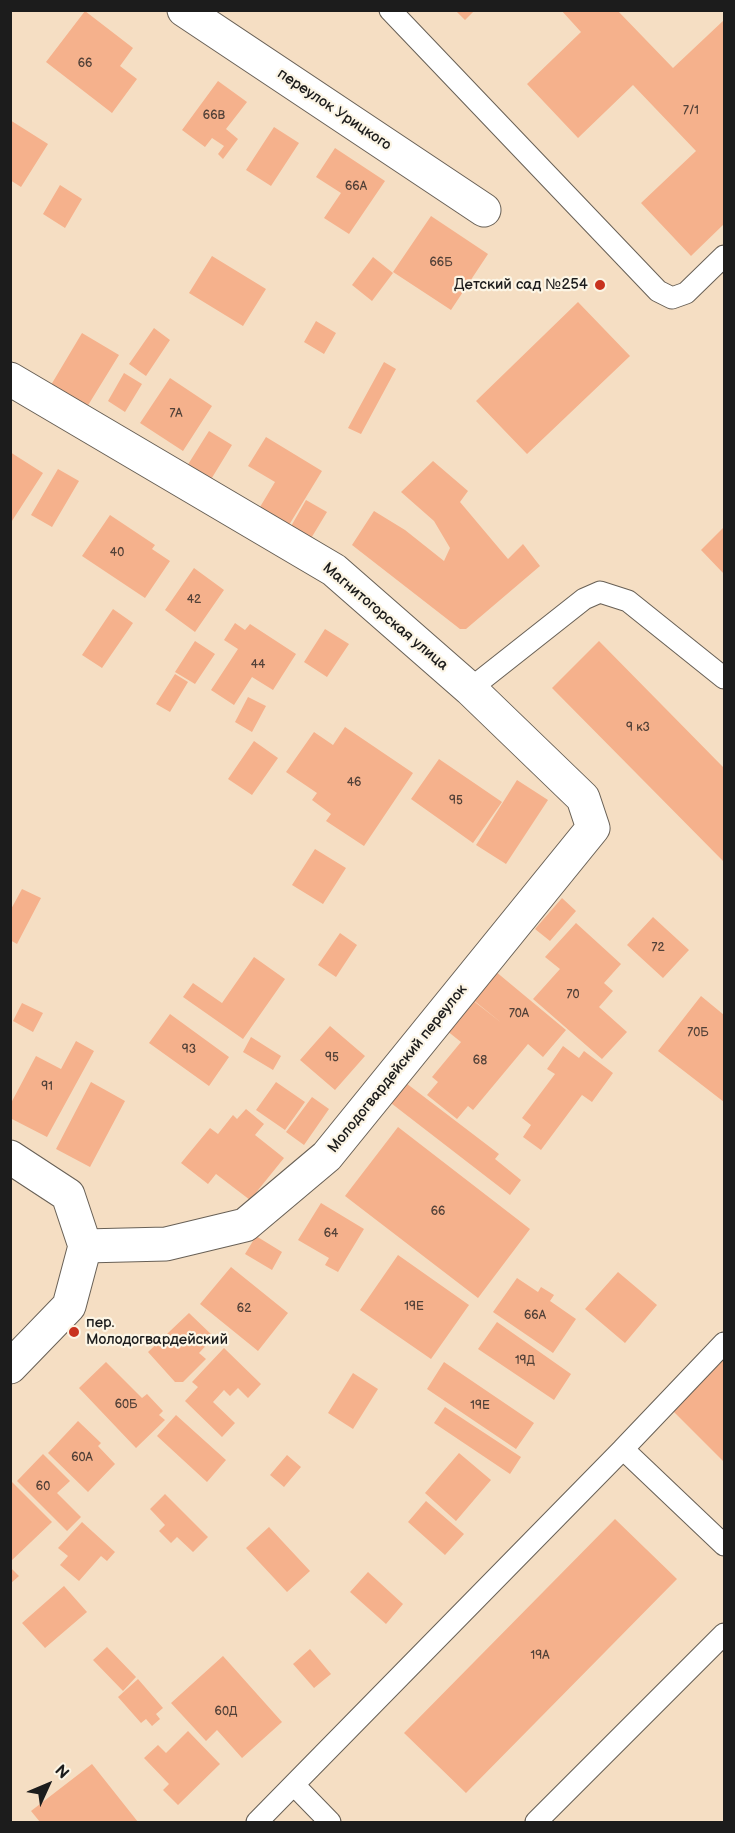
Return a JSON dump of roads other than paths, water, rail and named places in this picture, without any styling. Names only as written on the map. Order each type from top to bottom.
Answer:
[{"type":"street","name":"переулок Урицкого","points":[[184,10],[484,210]]},
{"type":"street","name":"Магнитогорская улица","points":[[10,379],[334,570],[470,689],[583,798],[593,828]]},
{"type":"street","name":"Молодогвардейский переулок","points":[[85,1246],[166,1244],[245,1225],[327,1156],[593,828]]},
{"type":"street","points":[[10,1157],[68,1195],[85,1246],[69,1306],[10,1368]]},
{"type":"lane","points":[[390,10],[658,291],[672,298],[686,293],[724,255]]},
{"type":"lane","points":[[470,689],[584,599],[600,592],[628,601],[724,678]]},
{"type":"lane","points":[[256,1822],[623,1449],[724,1343]]},
{"type":"lane","points":[[623,1449],[724,1545]]},
{"type":"lane","points":[[536,1822],[724,1634]]},
{"type":"lane","points":[[294,1785],[330,1822]]},
{"type":"place","name":"Детский сад №254","points":[[600,285]]},
{"type":"place","name":"пер. Молодогвардейский","points":[[74,1332]]}]
